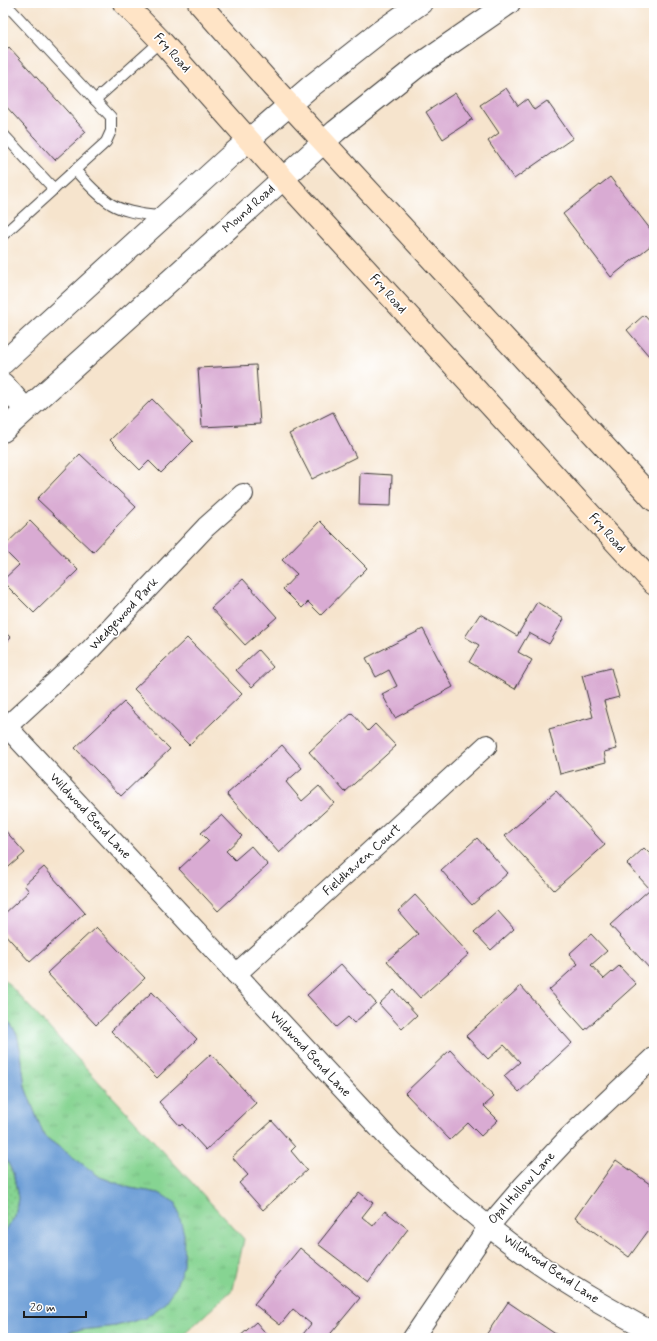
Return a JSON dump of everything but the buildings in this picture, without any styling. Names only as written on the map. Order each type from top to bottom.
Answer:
[{"type":"main road","name":"Fry Road","points":[[124,3],[161,41],[248,140],[654,584]]},
{"type":"main road","points":[[199,3],[289,104],[654,500]]},
{"type":"street","points":[[3,363],[289,104],[381,31],[421,3]]},
{"type":"street","name":"Mound Road","points":[[3,431],[324,142],[419,65],[509,3]]},
{"type":"street","points":[[3,384],[26,410]]},
{"type":"street","name":"Wedgewood Park","points":[[5,729],[91,649],[206,527],[243,494]]},
{"type":"street","name":"Wildwood Bend Lane","points":[[5,729],[392,1142],[433,1180],[536,1263],[605,1306],[654,1333]]},
{"type":"street","name":"Fieldhaven Court","points":[[236,974],[487,745]]},
{"type":"street","name":"Opal Hollow Lane","points":[[413,1338],[489,1226],[524,1185],[568,1138],[654,1057]]},
{"type":"lane","points":[[3,235],[106,142],[111,131],[111,117],[6,5]]},
{"type":"lane","points":[[95,100],[161,41]]},
{"type":"lane","points":[[3,134],[54,189]]},
{"type":"lane","points":[[75,170],[102,198],[112,205],[127,211],[164,217]]},
{"type":"green space","points":[[3,978],[244,1239],[233,1289],[180,1338],[59,1338],[73,1331],[116,1326],[144,1318],[163,1305],[159,1193],[130,1188],[100,1177],[44,1136],[25,1087],[17,1034],[8,1021],[3,1018]]},
{"type":"green space","points":[[3,1153],[13,1173],[18,1198],[15,1217],[3,1232]]},
{"type":"water","points":[[3,1018],[8,1021],[17,1034],[25,1087],[44,1136],[100,1177],[130,1188],[159,1193],[176,1203],[184,1234],[183,1266],[176,1286],[163,1305],[145,1318],[116,1326],[73,1331],[59,1338],[3,1338],[3,1232],[15,1217],[18,1198],[13,1173],[3,1153]]}]
